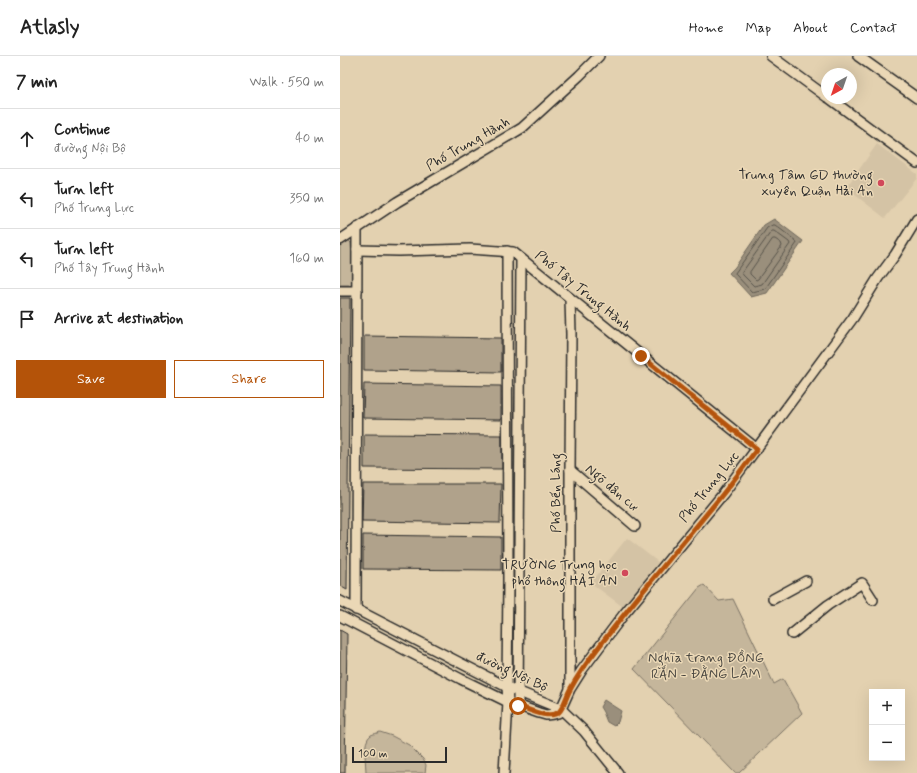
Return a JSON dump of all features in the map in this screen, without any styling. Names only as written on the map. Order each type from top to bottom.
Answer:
[{"type":"street","name":"Phố Trung Hành","points":[[340,240],[403,198],[522,128],[599,56]]},
{"type":"street","points":[[771,56],[821,92]]},
{"type":"street","points":[[858,56],[917,98]]},
{"type":"street","points":[[837,104],[917,163]]},
{"type":"street","name":"Phố Trung Lực","points":[[561,709],[570,688],[582,670],[624,614],[757,449],[853,318],[917,219]]},
{"type":"street","points":[[356,610],[357,228]]},
{"type":"street","points":[[357,250],[508,251],[508,702],[504,773]]},
{"type":"street","name":"Phố Tây Trung Hành","points":[[508,251],[513,252],[757,449]]},
{"type":"street","points":[[518,706],[521,259]]},
{"type":"street","points":[[340,291],[357,291]]},
{"type":"street","name":"Phố Bến Láng","points":[[570,299],[570,688]]},
{"type":"street","name":"Ngõ dân cư","points":[[570,470],[635,526]]},
{"type":"street","points":[[773,599],[806,581]]},
{"type":"street","points":[[792,634],[828,605],[862,583],[874,600]]},
{"type":"street","name":"đường Nội Bộ","points":[[340,601],[507,687],[561,709],[558,713],[546,715],[508,702],[340,616]]},
{"type":"street","points":[[561,709],[584,731],[618,773]]},
{"type":"shaded area","name":"Trung Tâm GD thường xuyên Quận Hải An","points":[[877,144],[917,174],[917,178],[885,218],[846,188]]},
{"type":"shaded area","name":"TRƯỜNG Trung học phổ thông HẢI AN","points":[[627,538],[658,562],[623,607],[591,583]]},
{"type":"green space","points":[[348,240],[351,243],[354,282],[351,285],[340,285],[340,243]]},
{"type":"green space","name":"Nghĩa trang ĐỒNG RẮN - ĐẰNG LÂM","points":[[704,585],[719,601],[733,599],[774,684],[783,679],[802,713],[739,773],[735,773],[634,669],[699,588]]},
{"type":"green space","points":[[380,732],[392,736],[409,745],[423,759],[426,765],[425,773],[366,773],[366,742],[371,735]]},
{"type":"water","points":[[774,219],[803,241],[767,293],[751,297],[729,273],[735,267],[764,225]]},
{"type":"water","points":[[604,700],[621,711],[618,722],[614,726],[607,722],[600,707]]},
{"type":"building","points":[[340,298],[350,298],[347,590],[340,586]]},
{"type":"building","points":[[364,336],[501,338],[501,372],[364,370]]},
{"type":"building","points":[[364,384],[501,386],[501,420],[363,418]]},
{"type":"building","points":[[364,434],[502,435],[502,469],[364,468]]},
{"type":"building","points":[[363,484],[501,484],[500,523],[362,521]]},
{"type":"building","points":[[363,535],[501,537],[501,570],[363,569]]},
{"type":"building","points":[[340,630],[347,634],[345,773],[340,773]]},
{"type":"place","name":"Trung Tâm GD thường xuyên Quận Hải An","points":[[881,183]]},
{"type":"place","name":"TRƯỜNG Trung học phổ thông HẢI AN","points":[[625,573]]},
{"type":"route","points":[[518,706],[546,715],[558,713],[570,688],[624,614],[757,449],[641,356]]}]
